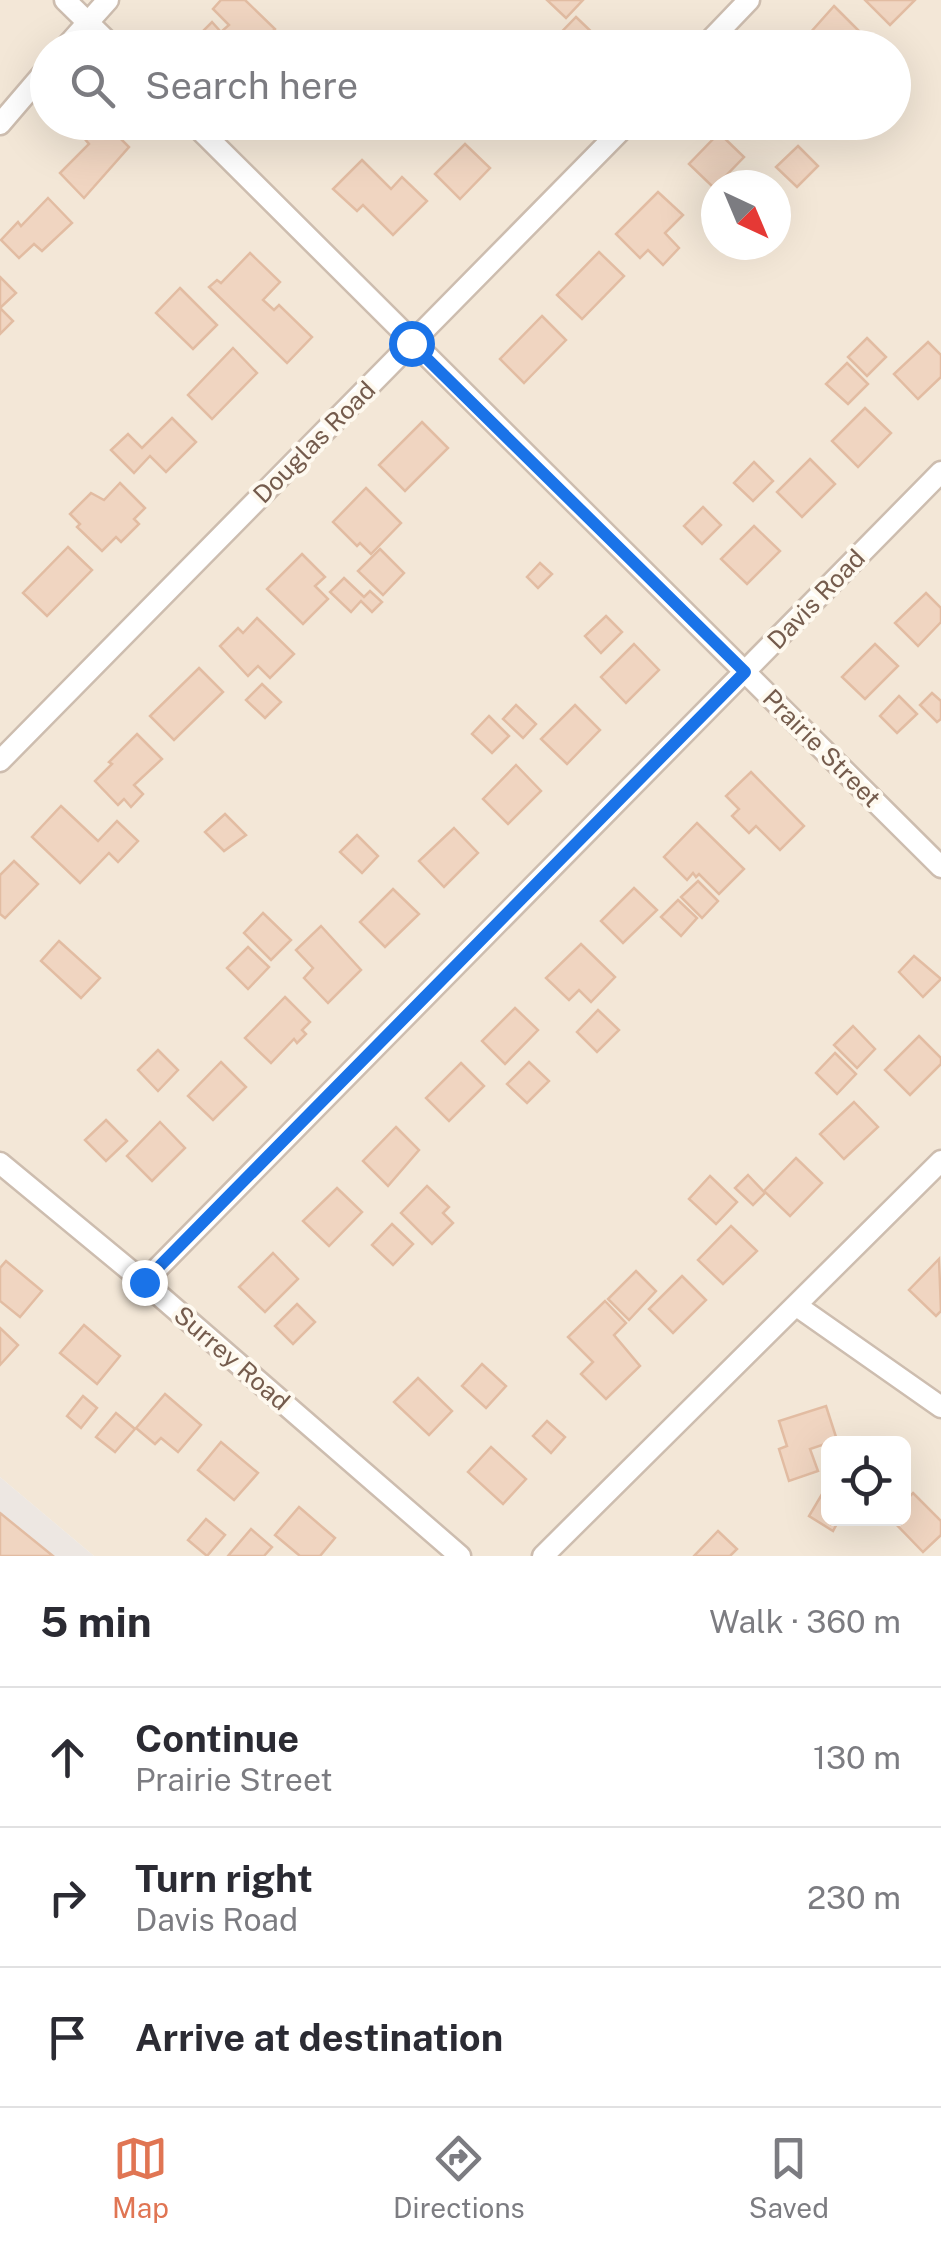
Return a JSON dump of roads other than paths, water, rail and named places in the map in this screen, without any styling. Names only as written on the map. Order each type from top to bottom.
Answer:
[{"type":"street","points":[[65,0],[96,30]]},
{"type":"street","points":[[80,30],[108,0]]},
{"type":"street","points":[[721,30],[750,0]]},
{"type":"street","points":[[0,124],[30,89]]},
{"type":"street","name":"Prairie Street","points":[[210,140],[941,866]]},
{"type":"street","name":"Douglas Road","points":[[0,760],[611,140]]},
{"type":"street","name":"Davis Road","points":[[144,1282],[941,472]]},
{"type":"street","points":[[543,1556],[941,1162]]},
{"type":"street","name":"Surrey Road","points":[[0,1163],[144,1282],[460,1556]]},
{"type":"street","points":[[796,1306],[941,1407]]}]
